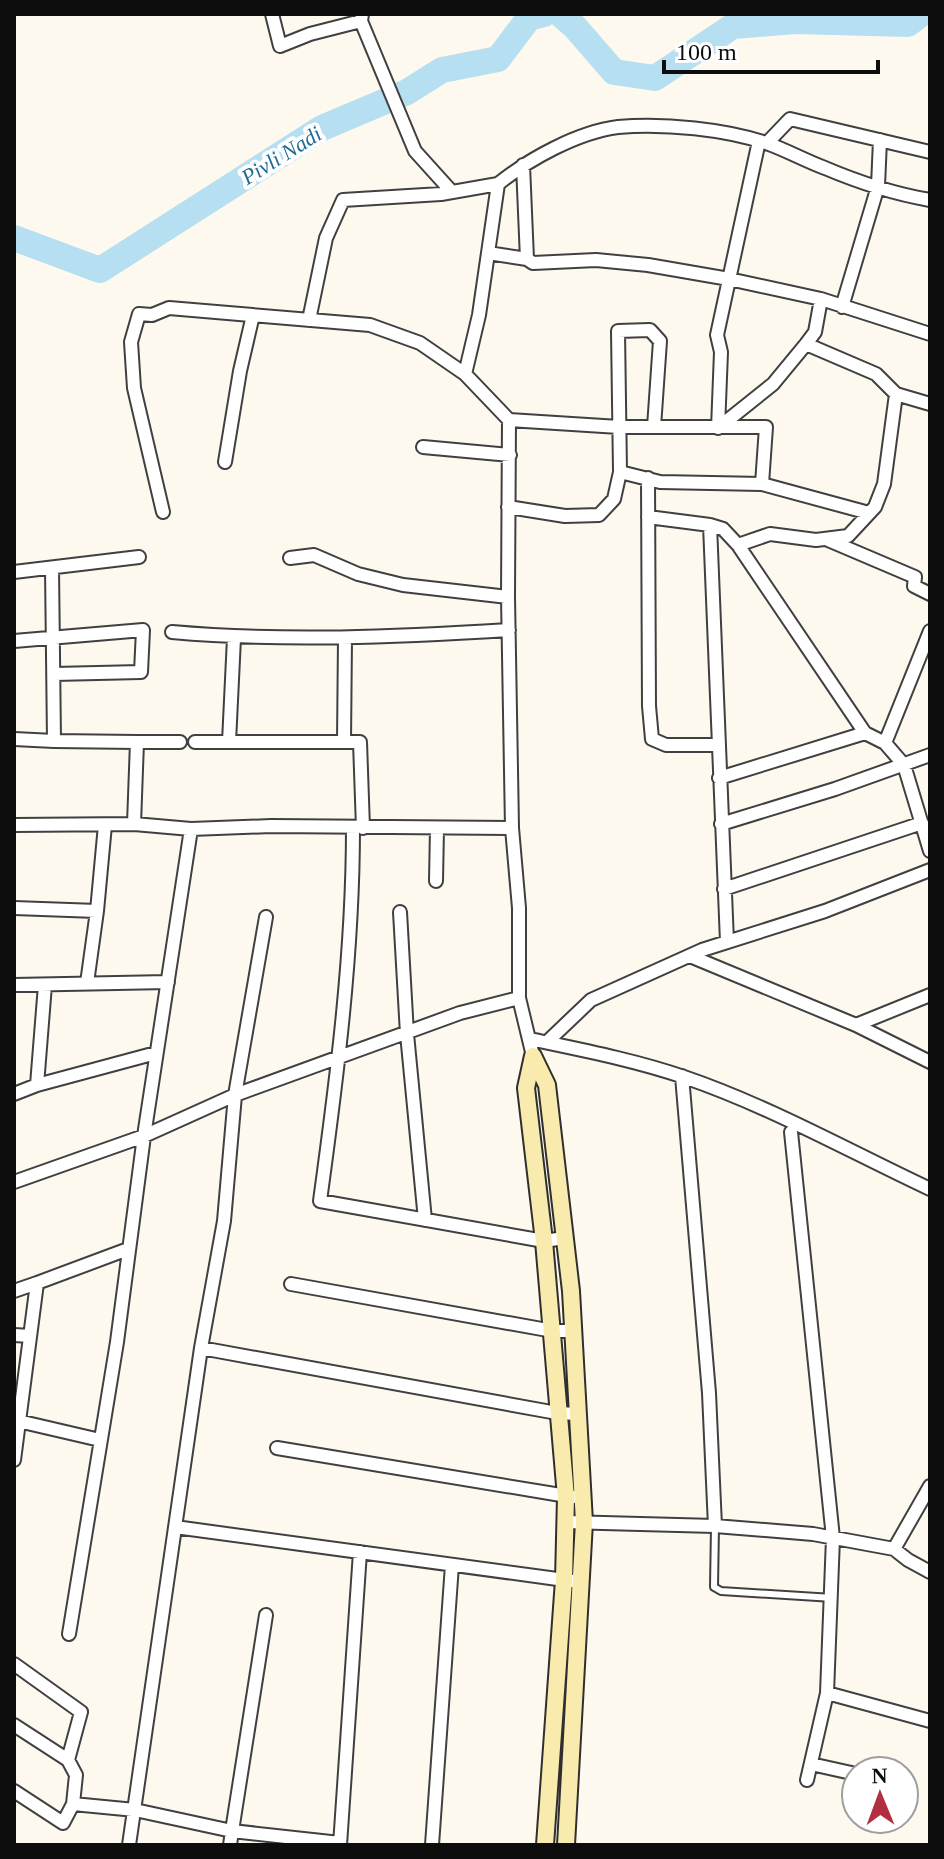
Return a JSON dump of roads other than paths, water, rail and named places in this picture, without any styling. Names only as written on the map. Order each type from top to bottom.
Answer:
[{"type":"street","points":[[272,14],[280,46],[362,18],[415,151],[452,192]]},
{"type":"street","points":[[718,428],[721,352],[717,335],[763,142],[790,119],[930,152]]},
{"type":"street","points":[[309,320],[326,238],[343,200],[452,192],[498,184],[523,165],[573,141],[617,127],[696,128],[763,142],[827,169],[907,196],[930,200]]},
{"type":"street","points":[[842,307],[878,186],[880,140]]},
{"type":"street","points":[[523,165],[527,259]]},
{"type":"street","points":[[465,374],[479,315],[498,184]]},
{"type":"street","points":[[488,253],[527,259],[533,263],[596,260],[729,279],[821,299],[930,334]]},
{"type":"street","points":[[718,428],[773,384],[806,344],[815,332],[821,299]]},
{"type":"street","points":[[163,512],[134,388],[131,342],[139,314],[152,315],[169,308],[370,325],[420,343],[465,374],[509,420],[508,597],[512,828],[519,908],[519,998],[532,1047],[547,1085],[573,1331],[578,1414],[575,1497],[566,1522],[545,1845]]},
{"type":"street","points":[[225,462],[253,315]]},
{"type":"street","points":[[508,507],[565,516],[599,515],[614,499],[620,472],[618,331],[650,330],[660,341],[654,427]]},
{"type":"street","points":[[806,344],[876,374],[896,394],[930,404]]},
{"type":"street","points":[[738,545],[770,534],[825,539],[848,536],[875,507],[884,484],[896,394]]},
{"type":"street","points":[[509,420],[619,427],[766,427],[762,484]]},
{"type":"street","points":[[423,447],[510,455]]},
{"type":"street","points":[[620,472],[660,482],[762,484],[869,513]]},
{"type":"street","points":[[648,478],[649,706],[652,739],[666,745],[717,745]]},
{"type":"street","points":[[648,517],[723,529],[738,545],[865,733],[885,743],[904,765],[930,851]]},
{"type":"street","points":[[710,525],[727,942]]},
{"type":"street","points":[[825,539],[915,577],[914,586],[930,594]]},
{"type":"street","points":[[290,558],[314,555],[358,574],[403,585],[508,597]]},
{"type":"street","points":[[14,572],[139,557]]},
{"type":"street","points":[[52,568],[54,741]]},
{"type":"street","points":[[14,641],[143,630],[141,672],[54,674]]},
{"type":"street","points":[[172,632],[234,638],[345,638],[509,630]]},
{"type":"street","points":[[885,743],[930,631]]},
{"type":"street","points":[[229,742],[234,638]]},
{"type":"street","points":[[344,742],[345,638]]},
{"type":"street","points":[[719,778],[865,733]]},
{"type":"street","points":[[14,739],[180,742]]},
{"type":"street","points":[[134,824],[137,742]]},
{"type":"street","points":[[195,742],[360,742],[358,828],[340,1057],[320,1201],[544,1241],[564,1238]]},
{"type":"street","points":[[721,824],[930,755]]},
{"type":"street","points":[[724,889],[922,823]]},
{"type":"street","points":[[14,825],[134,824],[191,829],[271,826],[512,828]]},
{"type":"street","points":[[87,983],[105,825]]},
{"type":"street","points":[[436,881],[437,828]]},
{"type":"street","points":[[69,1634],[117,1342],[144,1136],[191,829]]},
{"type":"street","points":[[532,1047],[547,1042],[591,1000],[690,956],[825,911],[930,870]]},
{"type":"street","points":[[14,908],[97,911]]},
{"type":"street","points":[[400,912],[407,1034],[425,1220]]},
{"type":"street","points":[[129,1845],[201,1348],[224,1221],[235,1095],[266,917]]},
{"type":"street","points":[[690,956],[856,1025],[930,1062]]},
{"type":"street","points":[[14,985],[168,982]]},
{"type":"street","points":[[37,1085],[45,985]]},
{"type":"street","points":[[856,1025],[930,995]]},
{"type":"street","points":[[14,1182],[144,1136],[235,1095],[460,1013],[519,998]]},
{"type":"street","points":[[547,1042],[682,1076],[792,1123],[930,1189]]},
{"type":"street","points":[[532,1047],[526,1088],[553,1331],[557,1413],[575,1497],[584,1522],[566,1845]]},
{"type":"street","points":[[14,1094],[156,1053]]},
{"type":"street","points":[[682,1076],[709,1393],[715,1526]]},
{"type":"street","points":[[791,1132],[833,1538],[827,1693],[807,1780]]},
{"type":"street","points":[[14,1291],[128,1249]]},
{"type":"street","points":[[14,1460],[37,1283]]},
{"type":"street","points":[[291,1284],[553,1331],[573,1331]]},
{"type":"street","points":[[14,1335],[30,1336]]},
{"type":"street","points":[[201,1348],[557,1413],[578,1414]]},
{"type":"street","points":[[17,1421],[100,1440]]},
{"type":"street","points":[[277,1448],[575,1497]]},
{"type":"street","points":[[894,1549],[930,1486]]},
{"type":"street","points":[[566,1522],[715,1526],[833,1538],[894,1549],[930,1572]]},
{"type":"street","points":[[175,1527],[581,1582]]},
{"type":"street","points":[[73,1804],[135,1810],[232,1831],[340,1844],[360,1552]]},
{"type":"street","points":[[432,1845],[452,1565]]},
{"type":"street","points":[[230,1845],[266,1615]]},
{"type":"street","points":[[14,1664],[81,1712],[68,1760]]},
{"type":"street","points":[[827,1693],[930,1721]]},
{"type":"street","points":[[14,1725],[68,1760],[76,1775],[73,1804],[63,1823],[14,1791]]},
{"type":"street","points":[[811,1764],[840,1770]]},
{"type":"lane","points":[[715,1526],[714,1587],[721,1591],[833,1598]]},
{"type":"waterway","name":"Pivli Nadi","points":[[14,238],[100,270],[322,128],[407,92],[442,70],[498,59],[529,18],[544,14]]},
{"type":"waterway","name":"Pivli Nadi","points":[[560,14],[614,72],[655,78],[733,26],[795,21],[908,24],[921,14]]}]
